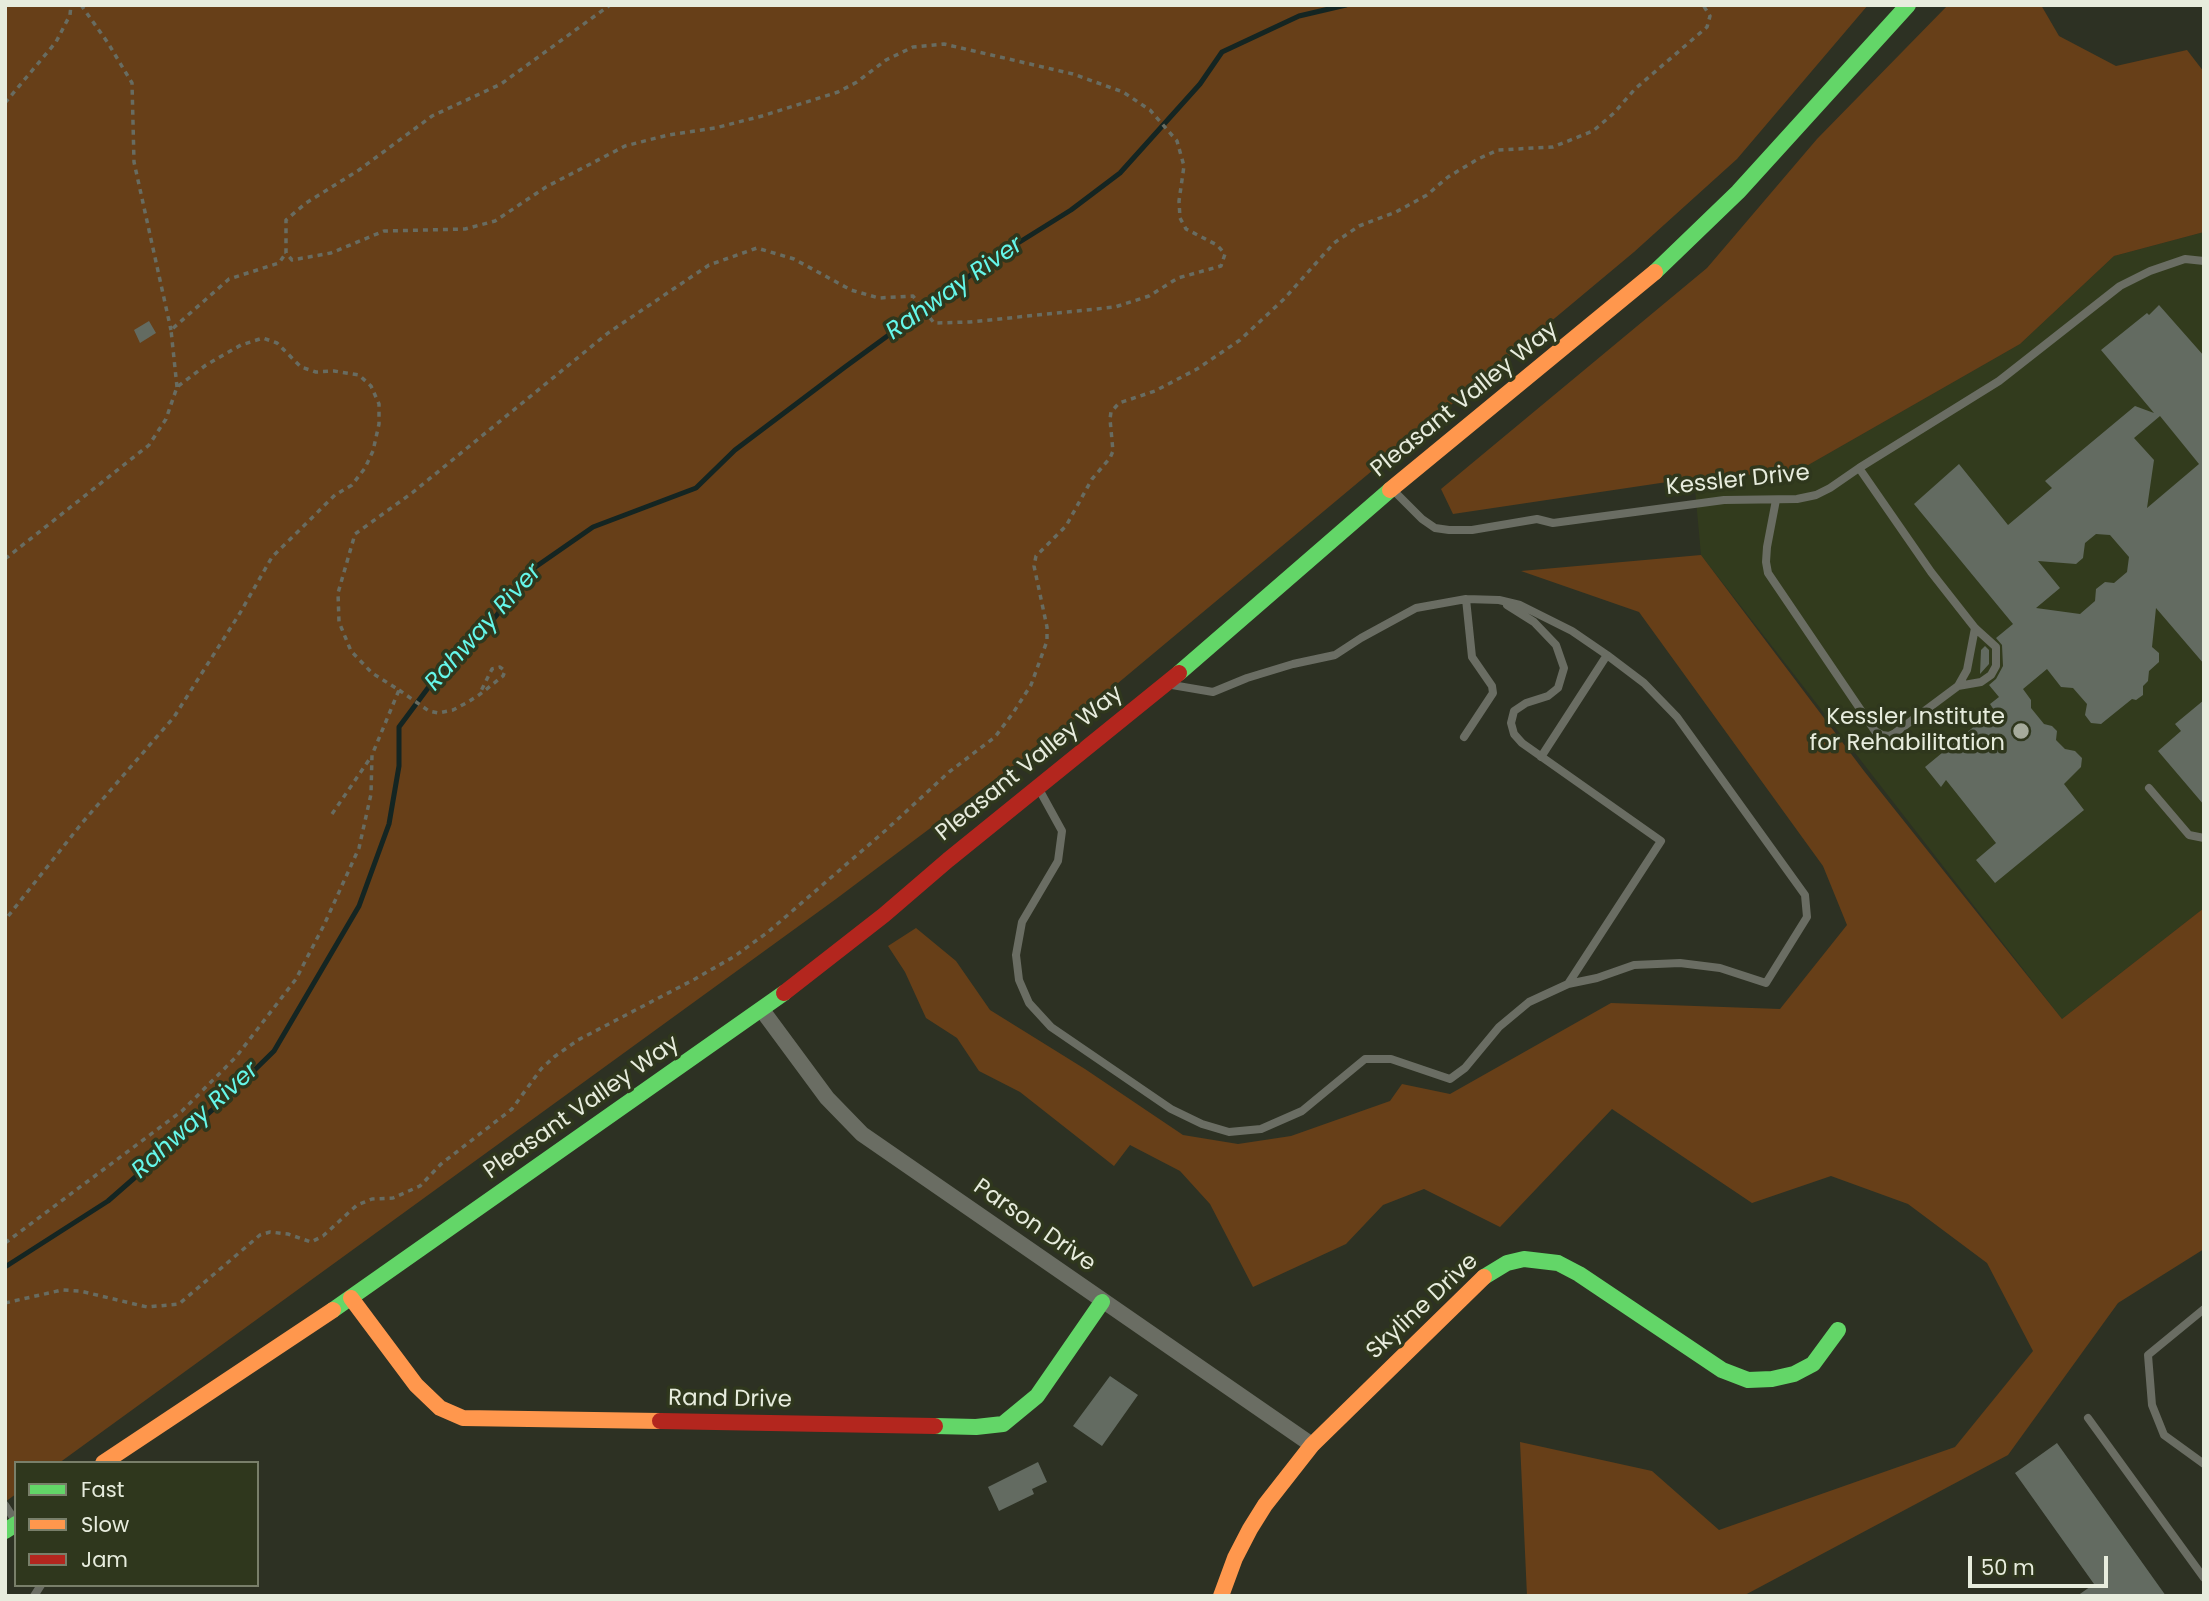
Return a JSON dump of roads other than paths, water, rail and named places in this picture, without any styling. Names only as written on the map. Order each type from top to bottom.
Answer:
[{"type":"main road","name":"Pleasant Valley Way","points":[[123,1457],[762,1010],[884,915],[1166,684],[1391,489],[1653,274],[1738,192],[1908,5]]},
{"type":"main road","name":"Skyline Drive","points":[[1222,1596],[1235,1558],[1250,1529],[1312,1445],[1488,1273],[1507,1263],[1524,1259],[1558,1263],[1722,1370],[1748,1380],[1772,1380],[1794,1374],[1813,1364],[1838,1330]]},
{"type":"main road","name":"Rand Drive","points":[[351,1298],[416,1385],[440,1408],[463,1418],[976,1427],[1003,1424],[1037,1396],[1102,1301]]},
{"type":"street","name":"Parson Drive","points":[[762,1010],[827,1098],[862,1134],[1312,1445]]},
{"type":"lane","name":"Kessler Drive","points":[[1391,489],[1422,519],[1435,528],[1449,530],[1472,530],[1536,519],[1553,523],[1724,500],[1776,500],[1816,495],[1999,381],[2120,286],[2150,271],[2185,259],[2204,261]]},
{"type":"lane","points":[[1859,468],[1931,572],[1975,628],[1996,647],[1996,666],[1991,675],[1981,682],[1958,686]]},
{"type":"lane","points":[[1776,500],[1767,547],[1768,573],[1875,732],[1889,736],[1895,733],[1958,686],[1967,670],[1975,628]]},
{"type":"lane","points":[[1038,787],[1062,831],[1058,861],[1022,922],[1016,955],[1019,980],[1029,1003],[1051,1027],[1171,1109],[1202,1125],[1229,1132],[1261,1129],[1303,1111],[1365,1059],[1391,1059],[1450,1079],[1465,1068],[1499,1027],[1529,1002],[1568,984],[1597,978],[1634,965],[1680,963],[1720,968],[1766,983],[1807,917],[1805,895],[1679,719],[1644,682],[1607,655],[1572,631],[1520,606],[1499,600],[1465,599],[1416,608],[1335,655],[1293,664],[1213,692],[1166,684]]},
{"type":"lane","points":[[1464,737],[1493,693],[1493,686],[1472,657],[1465,599]]},
{"type":"lane","points":[[1499,600],[1534,622],[1556,645],[1564,667],[1558,688],[1548,696],[1526,703],[1514,711],[1511,723],[1514,734],[1541,757],[1661,841],[1568,984]]},
{"type":"lane","points":[[1541,757],[1607,655]]},
{"type":"lane","points":[[2149,788],[2189,835],[2204,838]]},
{"type":"lane","points":[[2204,1309],[2148,1355],[2151,1405],[2164,1434],[2204,1464]]},
{"type":"lane","points":[[2088,1418],[2204,1578]]},
{"type":"waterway","name":"Rahway River","points":[[5,1267],[108,1201],[227,1097],[274,1051],[359,906],[389,824],[399,766],[399,727],[428,688],[477,640],[534,568],[593,527],[696,488],[735,450],[845,367],[994,258],[1071,210],[1120,173],[1200,84],[1222,52],[1299,16],[1346,5]]},
{"type":"place","name":"Kessler Institute for Rehabilitation","points":[[2021,731]]}]
